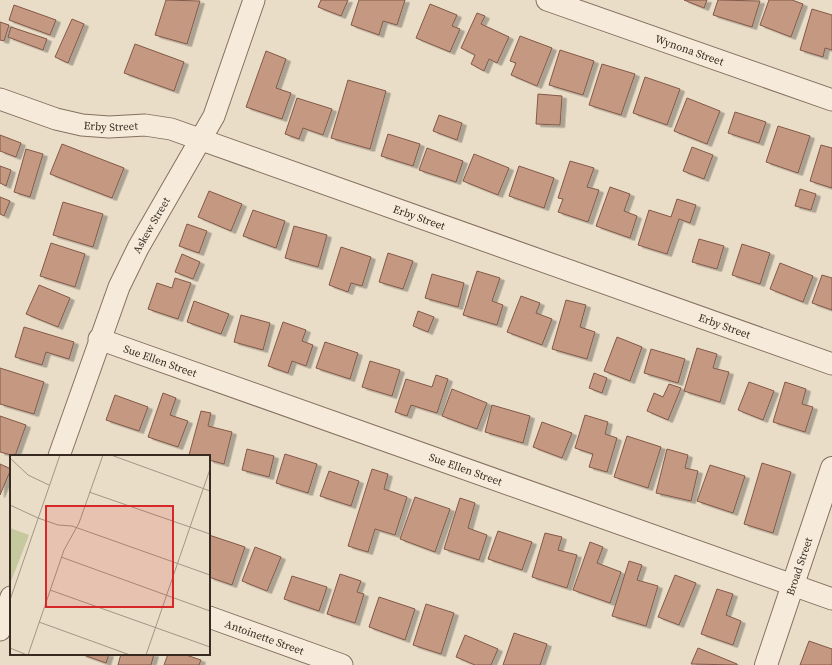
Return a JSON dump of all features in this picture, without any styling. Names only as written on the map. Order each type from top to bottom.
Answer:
[{"type":"street","name":"Askew Street","points":[[59,455],[99,338],[119,287],[138,248],[214,116],[254,0]]},
{"type":"street","name":"Wynona Street","points":[[547,0],[832,100]]},
{"type":"street","name":"Erby Street","points":[[0,99],[56,119],[82,125],[109,127],[145,125],[171,129],[832,364]]},
{"type":"street","name":"Sue Ellen Street","points":[[99,338],[832,599]]},
{"type":"street","name":"Broad Street","points":[[766,665],[832,468]]},
{"type":"street","points":[[0,630],[10,600]]},
{"type":"street","name":"Antoinette Street","points":[[210,617],[342,665]]},
{"type":"building","points":[[166,0],[200,1],[187,44],[155,35]]},
{"type":"building","points":[[321,0],[348,0],[341,16],[318,7]]},
{"type":"building","points":[[359,0],[405,0],[397,25],[383,21],[379,35],[351,25]]},
{"type":"building","points":[[684,0],[707,0],[704,8]]},
{"type":"building","points":[[718,0],[760,1],[752,27],[713,15]]},
{"type":"building","points":[[769,0],[792,0],[803,4],[791,37],[760,25]]},
{"type":"building","points":[[430,4],[457,15],[452,26],[460,29],[450,52],[416,38]]},
{"type":"building","points":[[14,5],[56,20],[50,35],[9,20]]},
{"type":"building","points":[[812,9],[832,15],[832,50],[825,48],[823,57],[800,50]]},
{"type":"building","points":[[477,13],[485,16],[481,24],[509,37],[497,63],[489,59],[484,71],[471,64],[475,55],[461,48]]},
{"type":"building","points":[[72,19],[84,24],[68,63],[55,57]]},
{"type":"building","points":[[0,22],[9,25],[4,41],[0,40]]},
{"type":"building","points":[[11,27],[47,39],[43,50],[8,37]]},
{"type":"building","points":[[520,36],[552,48],[537,86],[511,75],[516,63],[510,61]]},
{"type":"building","points":[[135,44],[184,62],[174,91],[124,73]]},
{"type":"building","points":[[560,50],[594,61],[583,95],[549,85]]},
{"type":"building","points":[[266,51],[286,59],[276,88],[291,93],[282,119],[246,107]]},
{"type":"building","points":[[602,64],[635,74],[621,115],[589,105]]},
{"type":"building","points":[[645,77],[680,89],[667,125],[633,113]]},
{"type":"building","points":[[348,80],[386,91],[370,149],[331,138]]},
{"type":"building","points":[[538,94],[562,96],[560,125],[536,124]]},
{"type":"building","points":[[297,98],[332,109],[323,135],[303,128],[299,139],[285,134]]},
{"type":"building","points":[[687,98],[720,111],[707,144],[674,131]]},
{"type":"building","points":[[735,112],[766,122],[759,143],[728,133]]},
{"type":"building","points":[[439,115],[462,123],[457,140],[433,131]]},
{"type":"building","points":[[778,126],[810,136],[798,173],[766,162]]},
{"type":"building","points":[[388,134],[420,144],[413,166],[381,156]]},
{"type":"building","points":[[0,135],[21,143],[16,157],[0,151]]},
{"type":"building","points":[[62,144],[124,168],[112,198],[50,174]]},
{"type":"building","points":[[821,145],[832,148],[832,188],[810,181]]},
{"type":"building","points":[[692,147],[713,155],[704,179],[683,171]]},
{"type":"building","points":[[427,148],[463,161],[456,182],[419,170]]},
{"type":"building","points":[[26,149],[43,154],[30,197],[14,192]]},
{"type":"building","points":[[474,154],[509,168],[498,195],[463,181]]},
{"type":"building","points":[[570,161],[594,168],[587,187],[599,190],[588,222],[558,212],[563,199],[558,198]]},
{"type":"building","points":[[0,166],[11,170],[6,186],[0,183]]},
{"type":"building","points":[[519,166],[554,178],[544,208],[509,196]]},
{"type":"building","points":[[610,187],[630,194],[624,211],[637,216],[630,238],[596,226]]},
{"type":"building","points":[[800,189],[816,194],[811,210],[795,206]]},
{"type":"building","points":[[209,191],[242,204],[231,231],[198,217]]},
{"type":"building","points":[[0,197],[10,201],[4,216],[0,214]]},
{"type":"building","points":[[677,199],[696,205],[690,223],[679,219],[667,254],[638,245],[649,210],[671,217]]},
{"type":"building","points":[[63,202],[103,214],[93,247],[53,235]]},
{"type":"building","points":[[253,210],[285,221],[276,248],[243,236]]},
{"type":"building","points":[[187,224],[207,231],[199,253],[179,246]]},
{"type":"building","points":[[294,226],[327,235],[318,267],[285,258]]},
{"type":"building","points":[[699,239],[724,246],[717,269],[692,262]]},
{"type":"building","points":[[51,243],[85,254],[75,287],[40,276]]},
{"type":"building","points":[[742,244],[770,253],[760,284],[732,275]]},
{"type":"building","points":[[341,247],[371,257],[362,286],[351,283],[348,292],[329,285]]},
{"type":"building","points":[[388,253],[413,261],[403,289],[379,282]]},
{"type":"building","points":[[182,254],[200,262],[193,279],[175,272]]},
{"type":"building","points":[[780,263],[813,276],[803,302],[770,289]]},
{"type":"building","points":[[477,271],[500,278],[492,301],[503,305],[497,325],[463,315]]},
{"type":"building","points":[[432,274],[464,283],[458,307],[425,298]]},
{"type":"building","points":[[822,275],[832,278],[832,310],[812,303]]},
{"type":"building","points":[[175,278],[191,283],[178,319],[148,309],[157,283],[172,288]]},
{"type":"building","points":[[39,285],[70,298],[58,327],[26,314]]},
{"type":"building","points":[[521,296],[540,303],[536,313],[552,319],[542,345],[507,332]]},
{"type":"building","points":[[566,300],[586,305],[580,327],[595,332],[587,359],[552,349]]},
{"type":"building","points":[[194,301],[229,314],[221,334],[187,322]]},
{"type":"building","points":[[418,311],[434,317],[428,332],[413,326]]},
{"type":"building","points":[[241,315],[270,323],[263,350],[234,342]]},
{"type":"building","points":[[283,322],[306,330],[302,341],[313,345],[306,366],[292,361],[288,373],[268,366]]},
{"type":"building","points":[[24,327],[74,342],[69,359],[46,352],[42,365],[15,357]]},
{"type":"building","points":[[617,337],[642,347],[630,381],[604,371]]},
{"type":"building","points":[[325,342],[358,353],[350,379],[316,368]]},
{"type":"building","points":[[697,348],[717,354],[713,368],[729,372],[720,402],[684,391]]},
{"type":"building","points":[[651,349],[685,359],[678,383],[644,373]]},
{"type":"building","points":[[370,361],[400,370],[392,396],[362,387]]},
{"type":"building","points":[[0,368],[44,382],[34,414],[0,404]]},
{"type":"building","points":[[594,373],[607,378],[602,393],[589,388]]},
{"type":"building","points":[[436,375],[448,379],[437,413],[411,405],[407,416],[395,412],[406,379],[432,387]]},
{"type":"building","points":[[749,382],[774,391],[763,420],[738,410]]},
{"type":"building","points":[[785,382],[806,389],[802,404],[813,407],[805,432],[773,422]]},
{"type":"building","points":[[669,384],[681,388],[668,420],[647,411],[654,393],[663,397]]},
{"type":"building","points":[[452,389],[487,403],[477,429],[442,416]]},
{"type":"building","points":[[163,393],[176,398],[170,415],[188,421],[178,447],[148,437]]},
{"type":"building","points":[[115,395],[148,407],[139,431],[106,420]]},
{"type":"building","points":[[492,405],[530,416],[523,443],[485,432]]},
{"type":"building","points":[[201,411],[211,413],[208,426],[232,432],[224,464],[210,460],[210,455],[189,455]]},
{"type":"building","points":[[585,415],[608,422],[605,434],[617,438],[607,472],[589,467],[593,454],[575,448]]},
{"type":"building","points":[[0,416],[26,425],[15,455],[0,452]]},
{"type":"building","points":[[542,422],[572,433],[562,458],[533,447]]},
{"type":"building","points":[[627,436],[661,447],[648,488],[614,477]]},
{"type":"building","points":[[247,449],[274,456],[269,477],[242,470]]},
{"type":"building","points":[[667,449],[688,455],[685,468],[698,471],[691,501],[656,493]]},
{"type":"building","points":[[285,454],[317,464],[308,493],[276,483]]},
{"type":"building","points":[[762,463],[791,472],[773,533],[744,524]]},
{"type":"building","points":[[0,464],[10,469],[10,471],[0,495]]},
{"type":"building","points":[[710,465],[745,476],[733,513],[697,501]]},
{"type":"building","points":[[372,469],[388,474],[384,489],[407,497],[395,535],[375,529],[368,552],[348,546]]},
{"type":"building","points":[[329,471],[359,481],[351,506],[320,496]]},
{"type":"building","points":[[415,497],[450,509],[435,552],[400,539]]},
{"type":"building","points":[[460,498],[475,503],[468,528],[487,535],[479,560],[444,549]]},
{"type":"building","points":[[498,531],[532,542],[522,570],[488,559]]},
{"type":"building","points":[[545,533],[562,537],[558,550],[577,555],[567,588],[532,577]]},
{"type":"building","points":[[210,535],[245,547],[232,585],[210,577]]},
{"type":"building","points":[[590,542],[603,547],[597,563],[621,572],[610,603],[573,590]]},
{"type":"building","points":[[255,547],[281,557],[267,591],[242,581]]},
{"type":"building","points":[[629,561],[642,565],[637,580],[658,586],[646,626],[612,616]]},
{"type":"building","points":[[340,574],[361,581],[357,592],[364,594],[355,623],[327,614]]},
{"type":"building","points":[[675,575],[696,583],[679,625],[658,617]]},
{"type":"building","points":[[292,576],[327,587],[319,611],[284,599]]},
{"type":"building","points":[[717,589],[733,594],[726,615],[741,621],[733,645],[701,634]]},
{"type":"building","points":[[379,597],[415,609],[405,640],[369,627]]},
{"type":"building","points":[[426,604],[454,613],[441,654],[413,645]]},
{"type":"building","points":[[514,633],[547,644],[540,665],[503,665]]},
{"type":"building","points":[[465,635],[498,649],[491,665],[475,665],[456,657]]},
{"type":"building","points":[[809,641],[832,649],[832,665],[800,665]]},
{"type":"building","points":[[698,648],[737,664],[737,665],[691,664]]},
{"type":"building","points":[[84,655],[109,655],[106,663]]},
{"type":"building","points":[[121,655],[154,655],[151,665],[118,665]]},
{"type":"building","points":[[168,655],[186,655],[201,660],[199,665],[164,665]]}]
